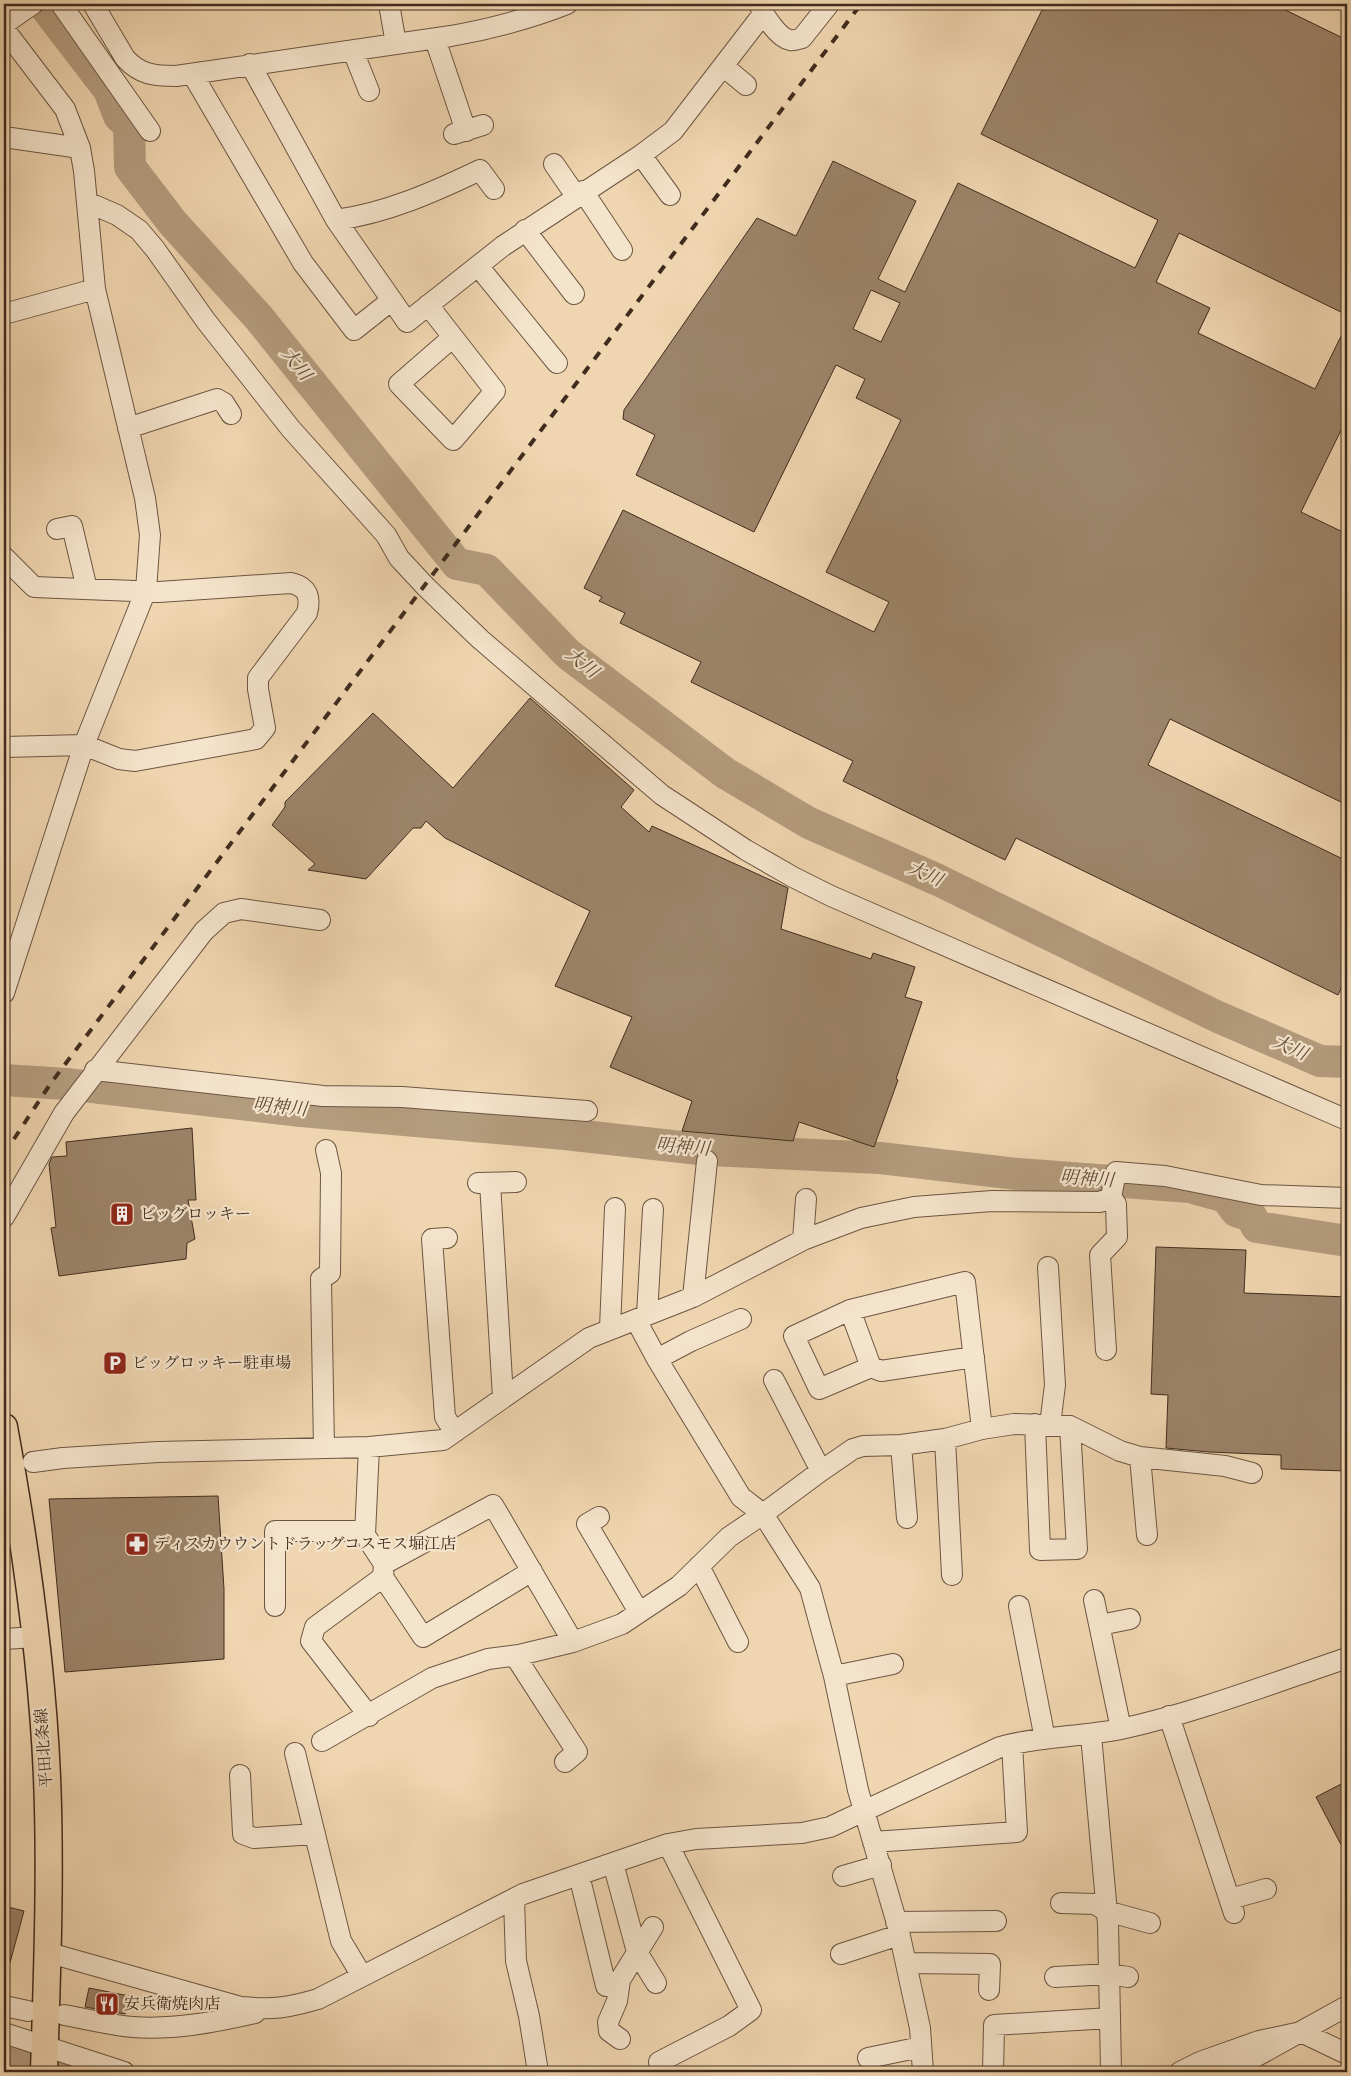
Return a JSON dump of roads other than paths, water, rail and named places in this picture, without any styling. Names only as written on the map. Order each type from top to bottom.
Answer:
[{"type":"main road","name":"平田北条線","points":[[4,1427],[24,1544],[35,1637],[47,1776],[49,1905],[44,2058]]},
{"type":"street","points":[[61,4],[150,131]]},
{"type":"street","points":[[92,4],[125,58],[139,70],[149,75],[161,76],[193,75],[250,64],[434,39],[481,30],[514,12],[545,12],[567,4]]},
{"type":"street","points":[[389,4],[396,44]]},
{"type":"street","points":[[250,64],[336,220],[407,322],[525,230],[673,131],[722,66],[761,9],[783,38],[791,40],[802,38],[829,4]]},
{"type":"street","points":[[4,29],[65,109],[74,128],[80,148],[95,289],[145,498],[150,535],[146,590],[84,745],[4,994]]},
{"type":"street","points":[[434,39],[467,130]]},
{"type":"street","points":[[352,51],[369,91]]},
{"type":"street","points":[[722,66],[746,85]]},
{"type":"street","points":[[193,75],[303,263],[354,330],[392,300]]},
{"type":"street","points":[[4,137],[80,148]]},
{"type":"street","points":[[641,154],[670,195]]},
{"type":"street","points":[[554,164],[580,194],[622,250]]},
{"type":"street","points":[[336,220],[360,217],[416,200],[480,170],[494,189]]},
{"type":"street","points":[[87,202],[117,215],[139,230],[156,249],[206,321],[291,429],[386,535],[399,558],[425,586],[480,639],[662,794],[746,850],[831,896],[1347,1120]]},
{"type":"street","points":[[525,230],[574,294]]},
{"type":"street","points":[[478,266],[557,363]]},
{"type":"street","points":[[4,314],[95,289]]},
{"type":"street","points":[[428,305],[453,337],[495,391],[453,440],[399,384],[453,337]]},
{"type":"street","points":[[128,428],[217,399],[224,403],[231,414]]},
{"type":"street","points":[[57,529],[72,526],[87,589]]},
{"type":"street","points":[[4,556],[34,587],[160,592],[291,583],[299,585],[307,591],[310,602],[307,613],[258,678],[258,690],[265,728],[256,739],[135,761],[119,759],[84,745],[4,747]]},
{"type":"street","points":[[4,1217],[64,1113],[204,931],[224,913],[241,909],[320,920]]},
{"type":"street","points":[[92,1075],[324,1096],[402,1098],[587,1111]]},
{"type":"street","points":[[324,1448],[322,1279],[330,1273],[331,1173],[326,1150]]},
{"type":"street","points":[[693,1297],[707,1161]]},
{"type":"street","points":[[1106,1350],[1100,1255],[1117,1237],[1116,1204],[1113,1189],[1116,1172],[1165,1176],[1261,1195],[1347,1198]]},
{"type":"street","points":[[503,1397],[484,1183],[516,1182]]},
{"type":"street","points":[[33,1462],[63,1458],[158,1452],[369,1447],[442,1440],[589,1338],[610,1328],[693,1297],[803,1240],[861,1218],[914,1207],[992,1201],[1100,1202],[1113,1189]]},
{"type":"street","points":[[803,1240],[806,1199]]},
{"type":"street","points":[[610,1328],[615,1208]]},
{"type":"street","points":[[653,1209],[641,1317],[657,1359],[741,1497],[763,1514],[810,1588],[834,1676],[864,1810],[898,1928],[920,2028],[923,2072]]},
{"type":"street","points":[[447,1238],[432,1239],[445,1416],[454,1431]]},
{"type":"street","points":[[1048,1267],[1055,1385],[1042,1425],[1040,1550],[1077,1549],[1070,1426]]},
{"type":"street","points":[[974,1357],[881,1371],[871,1367],[819,1388],[794,1336],[850,1310],[965,1282],[974,1357],[982,1429]]},
{"type":"street","points":[[850,1310],[871,1367]]},
{"type":"street","points":[[657,1359],[691,1341],[741,1319]]},
{"type":"street","points":[[774,1380],[821,1471]]},
{"type":"street","points":[[322,1741],[369,1716],[432,1678],[488,1659],[514,1656],[573,1642],[622,1624],[679,1586],[729,1537],[853,1449],[863,1446],[901,1445],[945,1439],[982,1429],[1014,1424],[1070,1426],[1120,1451],[1140,1457],[1226,1466],[1252,1472]]},
{"type":"street","points":[[945,1439],[952,1575]]},
{"type":"street","points":[[901,1445],[907,1518]]},
{"type":"street","points":[[369,1447],[365,1535],[383,1570],[423,1637],[532,1571]]},
{"type":"street","points":[[1140,1457],[1147,1535]]},
{"type":"street","points":[[369,1716],[311,1641],[316,1627],[383,1570],[493,1505],[573,1642]]},
{"type":"street","points":[[599,1517],[587,1524],[640,1612]]},
{"type":"street","points":[[275,1606],[275,1531],[354,1531],[365,1535]]},
{"type":"street","points":[[700,1566],[738,1642]]},
{"type":"street","points":[[1094,1600],[1121,1729]]},
{"type":"street","points":[[1019,1606],[1045,1739]]},
{"type":"street","points":[[1100,1625],[1130,1619]]},
{"type":"street","points":[[4,1639],[35,1637]]},
{"type":"street","points":[[514,1656],[578,1752],[565,1762]]},
{"type":"street","points":[[64,2015],[132,2027],[165,2028],[220,2021],[295,2006],[318,1999],[514,1899],[668,1844],[696,1839],[802,1833],[830,1827],[973,1758],[1012,1744],[1121,1729],[1169,1716],[1347,1658]]},
{"type":"street","points":[[834,1676],[893,1664]]},
{"type":"street","points":[[1169,1716],[1232,1906],[1266,1889]]},
{"type":"street","points":[[1091,1734],[1106,1911],[1119,1976],[1110,2018],[1111,2072]]},
{"type":"street","points":[[873,1842],[1017,1832],[1012,1744]]},
{"type":"street","points":[[295,1753],[341,1941],[362,1976]]},
{"type":"street","points":[[238,1776],[243,1834],[254,1838],[315,1834]]},
{"type":"street","points":[[662,2072],[659,2062],[729,2026],[751,2010],[668,1844]]},
{"type":"street","points":[[614,1863],[638,1952],[656,1984]]},
{"type":"street","points":[[843,1876],[881,1866]]},
{"type":"street","points":[[579,1875],[606,1986]]},
{"type":"street","points":[[514,1899],[516,1961],[538,2072]]},
{"type":"street","points":[[1061,1903],[1095,1904],[1106,1911],[1150,1923]]},
{"type":"street","points":[[841,1954],[898,1928],[996,1921]]},
{"type":"street","points":[[620,2039],[609,2030],[608,2022],[617,2001],[620,1980],[653,1927]]},
{"type":"street","points":[[46,1952],[241,2007],[270,2010]]},
{"type":"street","points":[[906,1963],[990,1964],[989,1990]]},
{"type":"street","points":[[1055,1977],[1119,1976]]},
{"type":"street","points":[[4,2006],[28,2011]]},
{"type":"street","points":[[1228,2072],[1347,2006]]},
{"type":"street","points":[[992,2072],[994,2025],[1110,2018]]},
{"type":"street","points":[[1180,2072],[1200,2062],[1259,2041],[1301,2032],[1347,2054]]},
{"type":"street","points":[[4,2033],[44,2058],[124,2072]]},
{"type":"street","points":[[868,2058],[921,2047]]},
{"type":"waterway","name":"大川","points":[[43,4],[109,90],[119,116],[129,125],[130,167],[172,222],[259,318],[457,564],[487,570],[568,654],[725,773],[809,823],[938,880],[1218,1017],[1320,1061],[1347,1062]]},
{"type":"waterway","name":"明神川","points":[[4,1080],[66,1084],[301,1111],[565,1134],[708,1150],[880,1158],[1018,1174],[1190,1187],[1226,1197],[1236,1211],[1251,1216],[1257,1227],[1347,1241]]},
{"type":"waterway","points":[[4,2054],[64,2072]]},
{"type":"railway","points":[[4,1154],[51,1083],[861,4]]},
{"type":"place","name":"ビッグロッキー","points":[[122,1214]]},
{"type":"place","name":"ビッグロッキー駐車場","points":[[115,1363]]},
{"type":"place","name":"ディスカウウントドラッグコスモス堀江店","points":[[137,1544]]},
{"type":"place","name":"安兵衛焼肉店","points":[[107,2004]]}]
